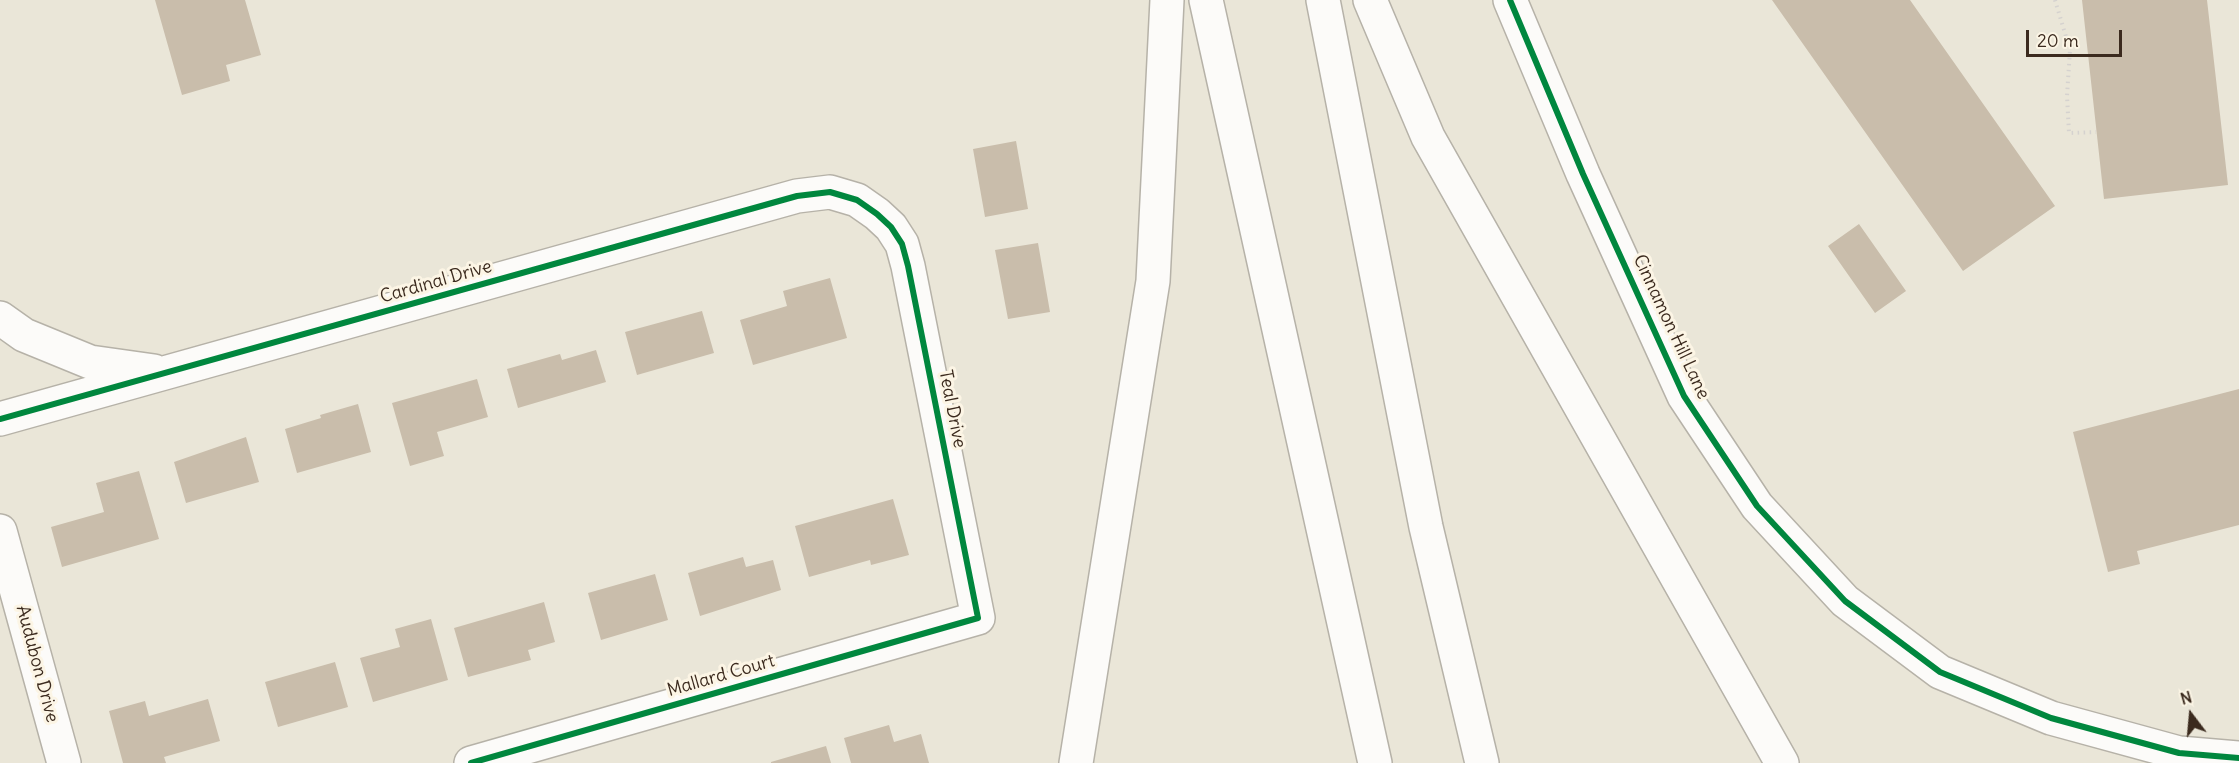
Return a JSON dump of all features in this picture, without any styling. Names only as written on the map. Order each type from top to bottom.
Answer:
[{"type":"main road","points":[[1077,763],[1153,281],[1167,0]]},
{"type":"main road","points":[[1206,0],[1376,763]]},
{"type":"main road","points":[[1323,0],[1426,527],[1482,763]]},
{"type":"main road","points":[[1370,0],[1428,137],[1782,763]]},
{"type":"main road","name":"Cinnamon Hill Lane","points":[[1510,0],[1584,174],[1684,396],[1757,506],[1845,601],[1940,672],[2050,718],[2179,753],[2239,758]]},
{"type":"main road","name":"Cardinal Drive","points":[[0,419],[797,196],[830,192],[857,200],[877,213]]},
{"type":"main road","name":"Teal Drive","points":[[877,213],[891,227],[902,244],[908,266],[978,618]]},
{"type":"main road","points":[[0,318],[24,335],[90,362],[168,372]]},
{"type":"main road","name":"Audubon Drive","points":[[0,531],[64,763]]},
{"type":"main road","name":"Mallard Court","points":[[471,763],[978,618]]},
{"type":"path","points":[[2055,0],[2070,50],[2067,96],[2069,133],[2097,132]]},
{"type":"building","points":[[155,0],[245,0],[261,55],[226,65],[230,81],[182,95]]},
{"type":"building","points":[[1772,0],[1910,0],[2055,206],[1963,271]]},
{"type":"building","points":[[2082,0],[2207,0],[2228,185],[2104,199]]},
{"type":"building","points":[[1016,141],[1028,209],[985,217],[973,149]]},
{"type":"building","points":[[1859,224],[1906,291],[1875,313],[1828,246]]},
{"type":"building","points":[[1038,243],[1050,312],[1008,319],[995,250]]},
{"type":"building","points":[[830,278],[847,338],[753,365],[740,320],[787,306],[783,291]]},
{"type":"building","points":[[702,311],[714,353],[637,375],[625,332]]},
{"type":"building","points":[[596,350],[606,382],[518,408],[507,369],[560,354],[562,360]]},
{"type":"building","points":[[477,379],[488,417],[437,432],[444,456],[410,466],[392,403]]},
{"type":"building","points":[[2239,389],[2239,525],[2137,551],[2140,564],[2108,572],[2073,432]]},
{"type":"building","points":[[358,404],[371,452],[297,473],[285,429],[321,418],[320,415]]},
{"type":"building","points":[[246,437],[259,482],[186,503],[174,462]]},
{"type":"building","points":[[139,471],[159,539],[62,567],[51,527],[104,512],[96,483]]},
{"type":"building","points":[[893,499],[909,555],[871,565],[870,560],[809,577],[795,526]]},
{"type":"building","points":[[743,557],[746,567],[773,560],[781,590],[700,616],[688,573]]},
{"type":"building","points":[[655,574],[668,620],[601,640],[588,593]]},
{"type":"building","points":[[544,602],[555,642],[528,650],[531,660],[468,677],[454,628]]},
{"type":"building","points":[[431,619],[448,680],[373,702],[360,658],[400,647],[395,629]]},
{"type":"building","points":[[335,662],[348,707],[278,727],[265,682]]},
{"type":"building","points":[[208,699],[220,741],[164,757],[166,763],[123,763],[109,711],[145,701],[149,716]]},
{"type":"building","points":[[889,725],[894,742],[921,734],[929,763],[851,763],[844,738]]},
{"type":"building","points":[[826,746],[831,763],[771,763],[771,762]]},
{"type":"cycle path","points":[[1510,0],[1583,174],[1684,396],[1757,506],[1845,601],[1940,672],[2051,718],[2179,753],[2239,758]]},
{"type":"cycle path","points":[[0,419],[797,196],[830,192],[857,200],[877,214],[891,227],[902,244],[908,266],[978,618],[471,763]]}]
